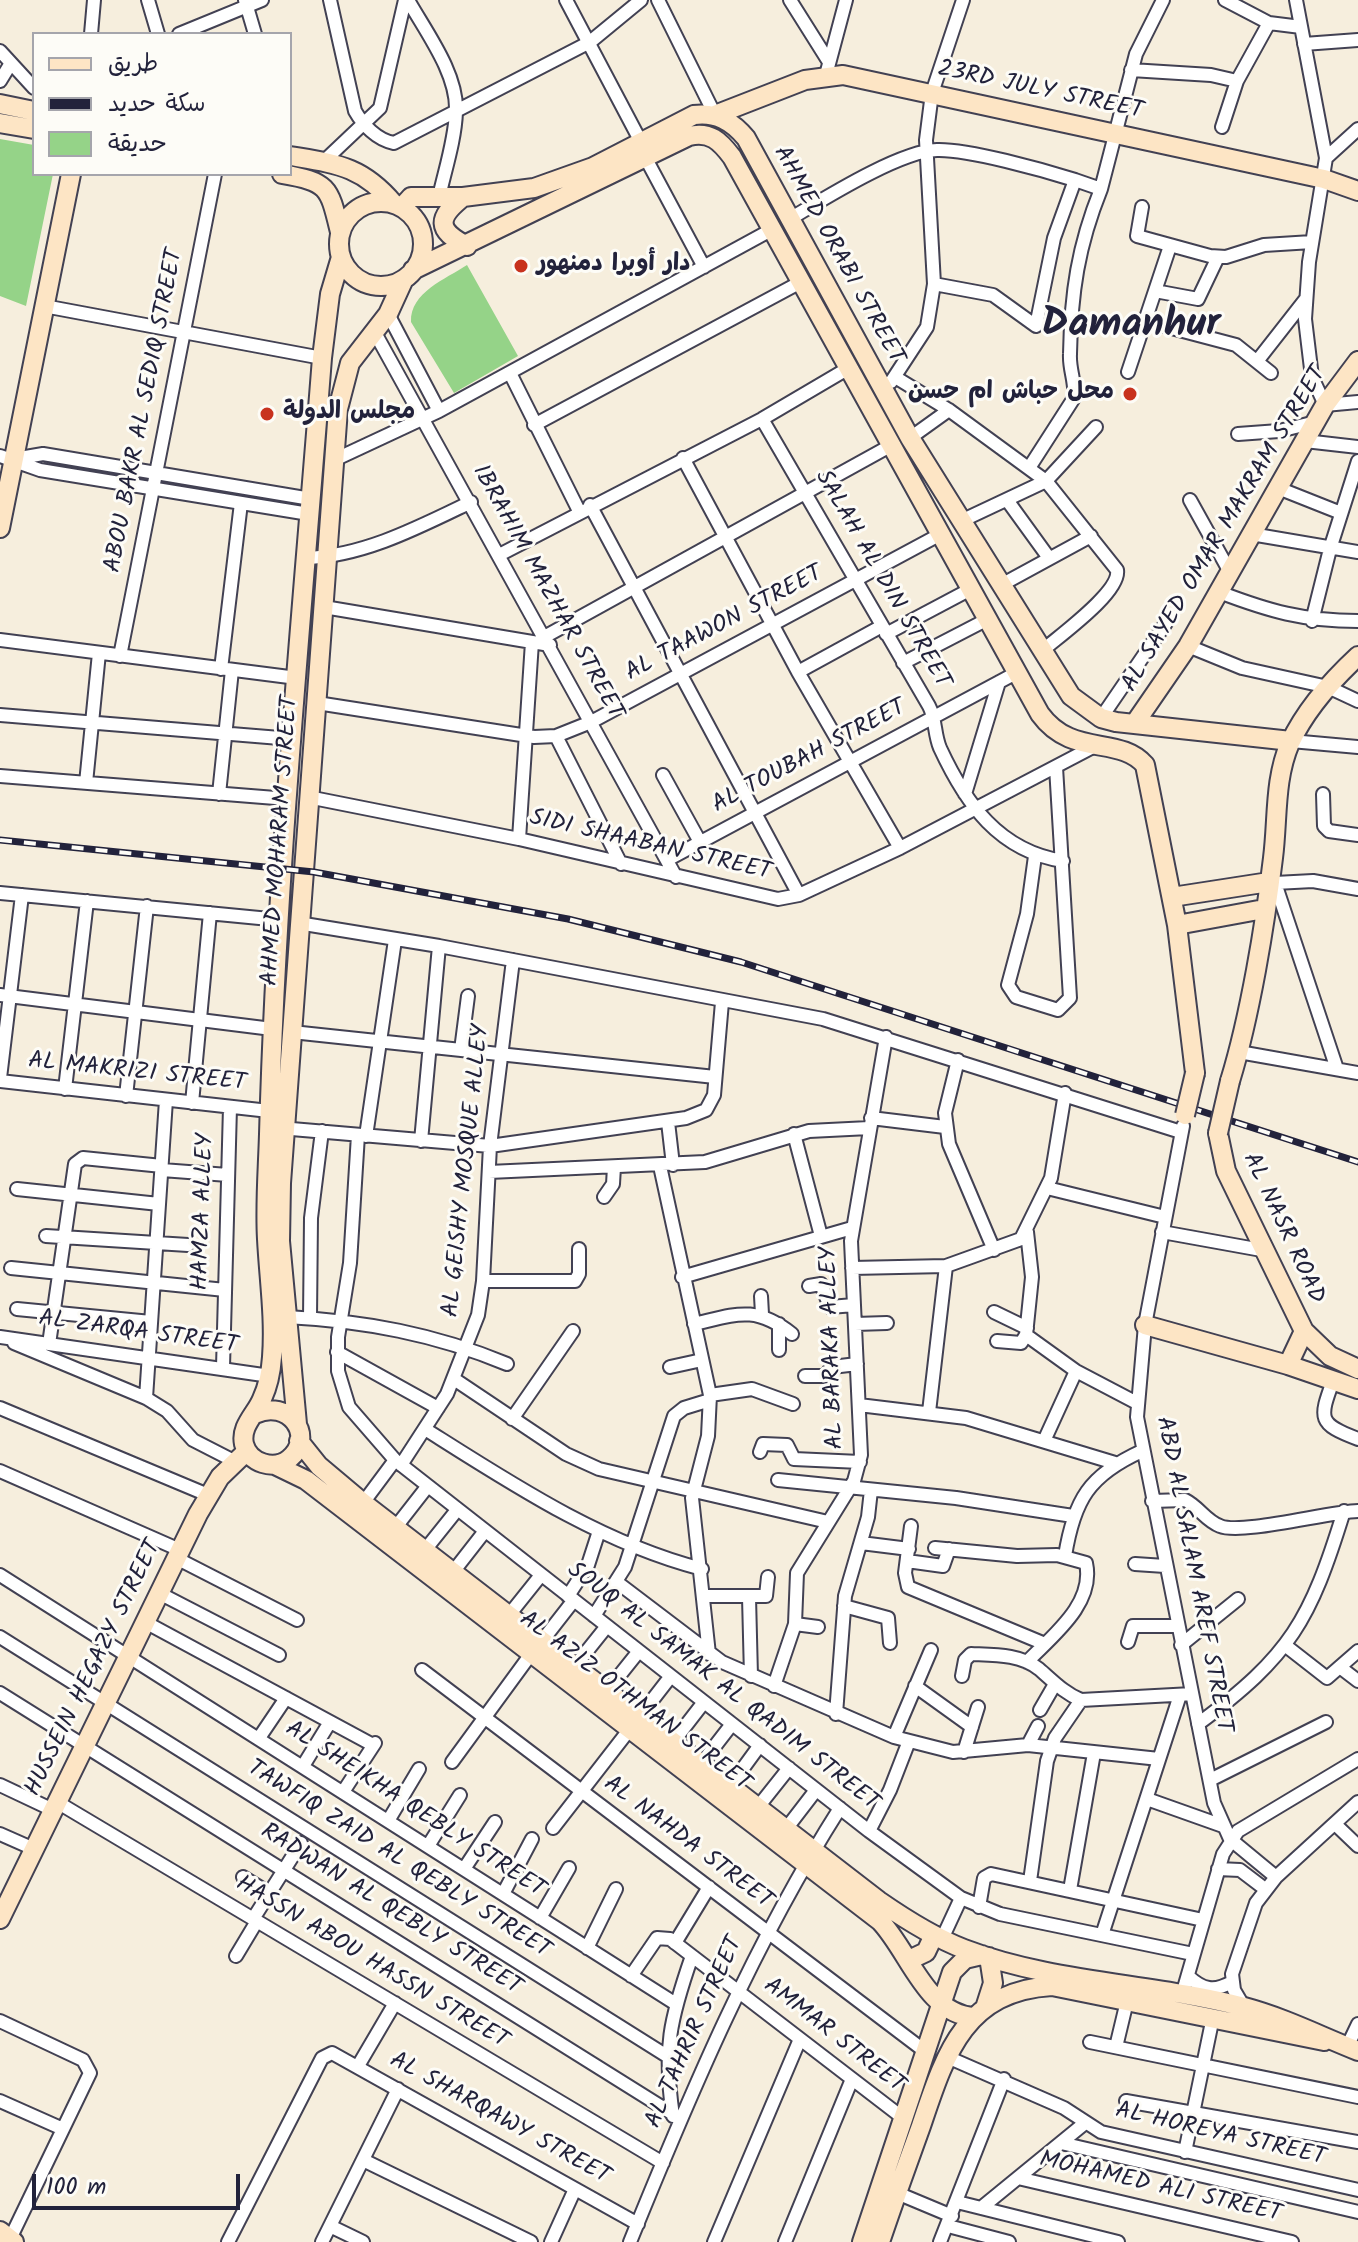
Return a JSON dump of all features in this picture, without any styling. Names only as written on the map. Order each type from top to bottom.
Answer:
[{"type":"main road","name":"23RD JULY STREET","points":[[715,115],[827,69],[1324,179],[1358,191]]},
{"type":"main road","points":[[0,104],[32,111]]},
{"type":"main road","name":"AHMED ORABI STREET","points":[[409,275],[642,148],[687,117],[715,115],[731,123],[746,138],[788,220],[889,384],[910,438],[1071,696],[1101,718],[1291,741]]},
{"type":"main road","points":[[0,123],[32,129]]},
{"type":"main road","name":"AHMED ORABI STREET","points":[[398,206],[411,197],[463,197],[519,191],[564,179],[642,148],[694,134],[714,138],[732,157],[986,620],[1007,677],[1065,738],[1093,747],[1126,752],[1145,765],[1177,925],[1195,1073],[1183,1124]]},
{"type":"main road","points":[[292,156],[366,175],[411,215],[422,236],[423,248],[409,275],[379,286],[355,278],[341,257],[340,232],[327,189],[316,181],[292,176]]},
{"type":"main road","points":[[0,528],[7,458],[44,306],[71,176]]},
{"type":"main road","points":[[463,197],[445,214],[444,226],[449,236],[467,246]]},
{"type":"main road","points":[[340,232],[345,222],[361,207],[372,203],[398,206]]},
{"type":"main road","name":"AHMED MOHARAM STREET","points":[[255,1414],[270,1376],[273,1356],[266,1212],[274,1122],[292,1032],[288,799],[322,358],[330,294],[341,257]]},
{"type":"main road","name":"AHMED MOHARAM STREET","points":[[298,1433],[280,1241],[272,1029],[308,797],[343,379],[360,346],[378,338],[409,275]]},
{"type":"main road","name":"AL SAYED OMAR MAKRAM STREET","points":[[1135,723],[1188,646],[1321,413],[1358,361]]},
{"type":"main road","name":"AL NASR ROAD","points":[[1358,656],[1328,687],[1291,741],[1277,793],[1272,883],[1264,909],[1239,1052],[1218,1133],[1226,1171],[1304,1331],[1330,1356],[1358,1369]]},
{"type":"main road","points":[[1040,714],[1071,696]]},
{"type":"main road","points":[[1172,897],[1272,883]]},
{"type":"main road","points":[[1177,925],[1264,909]]},
{"type":"main road","points":[[1145,1325],[1288,1365],[1358,1389]]},
{"type":"main road","points":[[1288,1365],[1304,1331]]},
{"type":"main road","points":[[273,1409],[283,1411],[298,1433],[293,1454],[275,1465],[240,1456],[245,1428],[255,1414],[273,1409]]},
{"type":"main road","name":"AL AZIZ OTHMAN STREET","points":[[298,1433],[319,1466],[425,1550],[454,1580],[536,1648],[809,1857],[880,1921],[942,2003]]},
{"type":"main road","name":"HUSSEIN HEGAZY STREET","points":[[0,1919],[208,1495],[240,1456]]},
{"type":"main road","name":"AL AZIZ OTHMAN STREET","points":[[275,1465],[306,1480],[509,1615],[536,1648],[575,1666],[607,1691],[634,1722],[673,1742],[786,1829],[809,1857],[902,1917],[938,1937],[986,1956],[1129,1993]]},
{"type":"main road","points":[[909,1960],[926,1952],[938,1937]]},
{"type":"main road","points":[[862,2242],[955,1967],[965,1959],[986,1956],[993,1983],[980,2012],[945,2056],[880,2242]]},
{"type":"main road","points":[[942,2003],[957,2014],[980,2012],[1000,1998],[1034,1987],[1052,1986],[1182,1995],[1244,2007],[1299,2024],[1346,2046]]},
{"type":"main road","points":[[1129,1993],[1213,2017],[1346,2046]]},
{"type":"street","points":[[91,32],[94,0]]},
{"type":"street","points":[[148,0],[157,32]]},
{"type":"street","points":[[183,32],[246,3],[262,0]]},
{"type":"street","points":[[330,0],[352,103],[363,124],[384,141],[394,143],[590,42],[641,0]]},
{"type":"street","points":[[323,162],[382,104],[406,0]]},
{"type":"street","points":[[406,0],[452,83],[457,112],[439,197]]},
{"type":"street","points":[[566,0],[704,267]]},
{"type":"street","points":[[658,0],[715,115]]},
{"type":"street","points":[[790,0],[827,69]]},
{"type":"street","points":[[827,69],[846,0]]},
{"type":"street","points":[[963,0],[932,93],[926,151],[934,284],[927,327],[889,384],[949,410],[1046,481],[1117,570],[1118,578],[1091,609],[1042,651]]},
{"type":"street","points":[[1029,468],[1074,398],[1076,387],[1069,360],[1073,282],[1101,189],[1131,70],[1163,0]]},
{"type":"street","points":[[1225,0],[1269,23],[1301,27]]},
{"type":"street","points":[[1296,0],[1326,158],[1305,300],[1312,377],[1321,413]]},
{"type":"street","points":[[246,3],[254,32]]},
{"type":"street","points":[[1222,127],[1237,81],[1269,23]]},
{"type":"street","points":[[1304,44],[1358,40]]},
{"type":"street","points":[[0,51],[32,86]]},
{"type":"street","points":[[0,81],[11,63]]},
{"type":"street","points":[[1131,70],[1211,75],[1237,81]]},
{"type":"street","points":[[1326,158],[1358,129]]},
{"type":"street","points":[[788,220],[866,177],[926,151],[949,151],[1075,180],[1101,189]]},
{"type":"street","name":"ABOU BAKR AL SEDIQ STREET","points":[[120,656],[215,176]]},
{"type":"street","points":[[934,284],[993,295],[1030,325],[1038,325],[1054,238],[1075,180]]},
{"type":"street","points":[[1142,207],[1137,236],[1218,257],[1264,245],[1312,242]]},
{"type":"street","points":[[334,460],[439,411],[771,230]]},
{"type":"street","points":[[1128,372],[1170,246]]},
{"type":"street","points":[[1155,291],[1198,299],[1218,257]]},
{"type":"street","points":[[534,425],[799,283]]},
{"type":"street","points":[[1258,360],[1305,300]]},
{"type":"street","points":[[44,306],[322,358]]},
{"type":"street","points":[[388,314],[439,411]]},
{"type":"street","points":[[1145,321],[1205,334],[1236,345],[1271,373]]},
{"type":"street","points":[[378,338],[398,335]]},
{"type":"street","name":"IBRAHIM MAZHAR STREET","points":[[378,338],[501,554],[676,877]]},
{"type":"street","points":[[501,554],[762,419],[847,369]]},
{"type":"street","points":[[510,373],[534,425],[635,589],[799,895]]},
{"type":"street","points":[[1238,434],[1279,431],[1321,413],[1358,402]]},
{"type":"street","points":[[910,438],[949,410]]},
{"type":"street","name":"SALAH AL DIN STREET","points":[[762,419],[934,717],[940,747],[973,809],[995,832],[1035,856]]},
{"type":"street","points":[[961,521],[1046,481],[1096,427]]},
{"type":"street","points":[[1305,441],[1358,447]]},
{"type":"street","points":[[324,607],[532,642],[548,641],[890,446]]},
{"type":"street","points":[[7,458],[43,454],[156,473],[310,506]]},
{"type":"street","points":[[7,458],[40,470],[241,503],[310,506]]},
{"type":"street","points":[[683,458],[798,672],[900,848]]},
{"type":"street","points":[[1312,621],[1341,513],[1354,486],[1358,461]]},
{"type":"street","points":[[1278,488],[1341,513]]},
{"type":"street","points":[[1007,500],[1049,558]]},
{"type":"street","points":[[1190,500],[1230,572]]},
{"type":"street","points":[[306,558],[328,557],[401,535],[471,502]]},
{"type":"street","points":[[219,794],[225,733],[226,669],[241,503]]},
{"type":"street","points":[[1251,534],[1358,552]]},
{"type":"street","name":"AL TAAWON STREET","points":[[556,736],[591,722],[939,535]]},
{"type":"street","points":[[1001,585],[1091,536]]},
{"type":"street","points":[[798,672],[969,590]]},
{"type":"street","points":[[1219,592],[1279,615],[1312,621],[1358,621]]},
{"type":"street","points":[[903,663],[986,620]]},
{"type":"street","points":[[1101,718],[1166,623]]},
{"type":"street","points":[[0,640],[297,678]]},
{"type":"street","points":[[519,839],[532,642]]},
{"type":"street","points":[[1188,646],[1242,668],[1328,687],[1358,701]]},
{"type":"street","points":[[86,783],[99,653]]},
{"type":"street","points":[[965,794],[1007,677]]},
{"type":"street","name":"AL TOUBAH STREET","points":[[667,860],[1007,677]]},
{"type":"street","points":[[317,703],[527,735],[556,736],[621,864]]},
{"type":"street","points":[[0,715],[292,739]]},
{"type":"street","points":[[1291,741],[1358,747]]},
{"type":"street","name":"SIDI SHAABAN STREET","points":[[308,797],[519,839],[778,899],[799,895],[900,848],[1093,747]]},
{"type":"street","points":[[1056,767],[1063,861],[1070,998],[1058,1010],[1016,997],[1008,985],[1027,914],[1035,856],[1063,861]]},
{"type":"street","points":[[663,775],[700,842]]},
{"type":"street","points":[[0,776],[288,799]]},
{"type":"street","points":[[1323,794],[1322,823],[1326,829],[1358,835]]},
{"type":"street","points":[[1336,1066],[1272,883],[1313,881],[1358,889]]},
{"type":"street","points":[[0,893],[289,922],[439,946],[722,1002],[791,1012],[886,1037],[1065,1093],[1183,1124]]},
{"type":"street","points":[[0,1080],[5,995],[22,895]]},
{"type":"street","points":[[65,1089],[87,901]]},
{"type":"street","points":[[126,1096],[147,906]]},
{"type":"street","points":[[192,1103],[210,913]]},
{"type":"street","name":"SOUQ AL SAMAK AL QADIM STREET","points":[[395,940],[362,1135],[350,1263],[337,1352],[338,1371],[349,1407],[398,1462],[427,1487],[869,1831],[961,1898],[979,1907],[1193,1954]]},
{"type":"street","points":[[421,1141],[439,946]]},
{"type":"street","name":"AL GEISHY MOSQUE ALLEY","points":[[363,1503],[425,1429],[454,1379],[467,1347],[483,1281],[490,1146],[513,960]]},
{"type":"street","points":[[5,995],[272,1029]]},
{"type":"street","points":[[461,1050],[468,996]]},
{"type":"street","points":[[292,1032],[715,1077],[722,1002]]},
{"type":"street","name":"AL BARAKA ALLEY","points":[[774,1686],[795,1624],[797,1573],[849,1488],[860,1462],[852,1228],[886,1037]]},
{"type":"street","points":[[1239,1052],[1336,1066],[1358,1073]]},
{"type":"street","points":[[958,1060],[945,1127],[949,1144],[994,1250]]},
{"type":"street","name":"AL MAKRIZI STREET","points":[[0,1080],[230,1107],[274,1122],[322,1131],[490,1146],[668,1122],[698,1114],[706,1110],[714,1095],[715,1077]]},
{"type":"street","points":[[852,1268],[946,1266],[1017,1242],[1027,1232],[1047,1188],[1057,1156],[1065,1093]]},
{"type":"street","points":[[146,1398],[166,1100]]},
{"type":"street","name":"HAMZA ALLEY","points":[[223,1367],[230,1107]]},
{"type":"street","points":[[668,1122],[666,1165],[682,1277],[710,1398],[708,1436],[692,1492],[709,1654]]},
{"type":"street","points":[[489,1172],[666,1165],[731,1156],[794,1134],[870,1123],[945,1127]]},
{"type":"street","name":"ABD AL SALAM AREF STREET","points":[[1183,1124],[1145,1325],[1137,1403],[1142,1451],[1181,1645],[1186,1695],[1198,1724],[1223,1826],[1230,1839],[1276,1877]]},
{"type":"street","points":[[310,1318],[311,1218],[322,1131]]},
{"type":"street","points":[[794,1134],[821,1236]]},
{"type":"street","points":[[49,1344],[75,1164],[83,1158],[228,1175]]},
{"type":"street","points":[[604,1197],[613,1184],[614,1167]]},
{"type":"street","points":[[1047,1188],[1165,1217]]},
{"type":"street","points":[[17,1189],[159,1204]]},
{"type":"street","points":[[682,1277],[852,1228]]},
{"type":"street","points":[[997,1341],[1021,1343],[1026,1332],[1032,1277],[1027,1232]]},
{"type":"street","points":[[1162,1232],[1267,1251]]},
{"type":"street","points":[[46,1236],[188,1245]]},
{"type":"street","points":[[483,1281],[575,1281],[579,1274],[579,1249]]},
{"type":"street","points":[[929,1412],[946,1266]]},
{"type":"street","points":[[11,1268],[225,1290]]},
{"type":"street","points":[[809,1286],[822,1286],[830,1307],[854,1305]]},
{"type":"street","points":[[761,1296],[762,1314]]},
{"type":"street","points":[[17,1309],[151,1322]]},
{"type":"street","points":[[994,1312],[1026,1332],[1076,1371],[1137,1403]]},
{"type":"street","points":[[694,1324],[740,1314],[762,1314],[792,1334]]},
{"type":"street","points":[[287,1317],[408,1331],[467,1347],[507,1364]]},
{"type":"street","points":[[855,1324],[887,1323]]},
{"type":"street","points":[[779,1324],[779,1350]]},
{"type":"street","points":[[512,1419],[573,1331]]},
{"type":"street","points":[[0,1337],[146,1398],[167,1411],[193,1440],[240,1456]]},
{"type":"street","name":"AL ZARQA STREET","points":[[0,1337],[270,1376]]},
{"type":"street","points":[[337,1352],[438,1408]]},
{"type":"street","points":[[670,1367],[702,1360]]},
{"type":"street","points":[[805,1376],[823,1376],[832,1367],[857,1364]]},
{"type":"street","points":[[1044,1441],[1076,1371]]},
{"type":"street","points":[[454,1379],[582,1462],[651,1482],[828,1522]]},
{"type":"street","points":[[1333,1381],[1322,1411],[1323,1418],[1333,1429],[1358,1439]]},
{"type":"street","points":[[594,1616],[618,1583],[674,1416],[684,1408],[710,1398],[752,1389],[793,1404]]},
{"type":"street","points":[[859,1405],[966,1418],[1115,1463]]},
{"type":"street","points":[[0,1408],[208,1495]]},
{"type":"street","points":[[425,1429],[523,1490],[599,1531],[702,1569]]},
{"type":"street","points":[[760,1452],[763,1444],[787,1445],[797,1460],[860,1462]]},
{"type":"street","points":[[1065,1556],[1073,1516],[1094,1482],[1115,1463],[1142,1451]]},
{"type":"street","points":[[0,1471],[178,1554],[297,1620]]},
{"type":"street","points":[[778,1480],[956,1498],[1073,1516]]},
{"type":"street","points":[[395,1528],[427,1487]]},
{"type":"street","points":[[836,1714],[848,1578],[861,1543],[871,1490]]},
{"type":"street","points":[[1152,1501],[1185,1500],[1211,1521],[1234,1529],[1358,1511]]},
{"type":"street","points":[[425,1550],[457,1510]]},
{"type":"street","points":[[1198,1724],[1244,1690],[1286,1646],[1312,1604],[1344,1511]]},
{"type":"street","points":[[911,1526],[905,1581],[908,1587],[1045,1644]]},
{"type":"street","points":[[454,1580],[485,1531]]},
{"type":"street","points":[[452,1762],[571,1598],[588,1565],[599,1531]]},
{"type":"street","points":[[861,1543],[943,1566],[949,1549]]},
{"type":"street","points":[[935,1548],[1017,1556],[1065,1556],[1086,1563],[1084,1589],[1073,1614],[1027,1662]]},
{"type":"street","points":[[1135,1564],[1165,1566]]},
{"type":"street","name":"AL SHEIKHA QEBLY STREET","points":[[0,1575],[676,2004]]},
{"type":"street","points":[[509,1615],[541,1575]]},
{"type":"street","points":[[704,1596],[766,1596],[768,1577]]},
{"type":"street","points":[[618,1583],[709,1654],[751,1676],[894,1737],[964,1752],[1028,1745],[1159,1759]]},
{"type":"street","points":[[159,1593],[279,1655]]},
{"type":"street","points":[[749,1597],[751,1676]]},
{"type":"street","points":[[1181,1645],[1238,1599]]},
{"type":"street","points":[[844,1606],[888,1618],[890,1643]]},
{"type":"street","points":[[145,1622],[374,1744],[343,1792]]},
{"type":"street","points":[[795,1624],[818,1627]]},
{"type":"street","points":[[575,1666],[607,1626]]},
{"type":"street","points":[[1128,1642],[1133,1626],[1177,1626]]},
{"type":"street","name":"TAWFIQ ZAID AL QEBLY STREET","points":[[0,1637],[667,2056]]},
{"type":"street","points":[[1286,1646],[1327,1678],[1358,1651]]},
{"type":"street","points":[[894,1737],[931,1650]]},
{"type":"street","points":[[607,1691],[639,1651]]},
{"type":"street","points":[[962,1676],[965,1660],[971,1654],[1013,1657],[1027,1662],[1081,1700],[1186,1695],[1159,1759],[1102,1935]]},
{"type":"street","points":[[1341,1668],[1358,1681]]},
{"type":"street","name":"AL NAHDA STREET","points":[[422,1670],[926,2052]]},
{"type":"street","points":[[553,1828],[671,1676]]},
{"type":"street","points":[[1040,1710],[1055,1684]]},
{"type":"street","points":[[915,1686],[972,1727]]},
{"type":"street","name":"RADWAN AL QEBLY STREET","points":[[0,1693],[673,2114]]},
{"type":"street","points":[[259,1738],[286,1698]]},
{"type":"street","points":[[1030,1881],[1051,1748],[1081,1700]]},
{"type":"street","points":[[673,1742],[704,1702]]},
{"type":"street","points":[[964,1752],[978,1707]]},
{"type":"street","points":[[303,1766],[330,1722]]},
{"type":"street","points":[[1210,1780],[1326,1722]]},
{"type":"street","points":[[701,1764],[732,1724]]},
{"type":"street","points":[[1028,1745],[1038,1726]]},
{"type":"street","points":[[869,1831],[890,1790],[909,1741]]},
{"type":"street","points":[[730,1786],[760,1745]]},
{"type":"street","points":[[1070,1890],[1094,1753]]},
{"type":"street","points":[[1182,1995],[1218,1869],[1230,1839],[1306,1788],[1358,1759]]},
{"type":"street","points":[[758,1807],[789,1768]]},
{"type":"street","points":[[388,1821],[419,1769]]},
{"type":"street","name":"HASSN ABOU HASSN STREET","points":[[0,1785],[55,1806],[255,1920],[663,2163]]},
{"type":"street","points":[[786,1829],[816,1790]]},
{"type":"street","points":[[428,1846],[460,1795]]},
{"type":"street","points":[[1147,1799],[1223,1826]]},
{"type":"street","points":[[1244,2007],[1232,1982],[1248,1919],[1265,1889],[1276,1877],[1358,1802]]},
{"type":"street","name":"AL TAHRIR STREET","points":[[634,2241],[676,2131],[767,1931],[840,1808]]},
{"type":"street","points":[[464,1869],[495,1822]]},
{"type":"street","points":[[1335,1824],[1358,1846]]},
{"type":"street","points":[[0,1834],[34,1849]]},
{"type":"street","points":[[503,1894],[532,1839]]},
{"type":"street","points":[[236,1956],[269,1893],[301,1843]]},
{"type":"street","points":[[540,1918],[569,1868]]},
{"type":"street","points":[[1218,1869],[1240,1870],[1265,1889]]},
{"type":"street","points":[[979,1907],[987,1875],[1030,1881],[1203,1920]]},
{"type":"street","points":[[243,1877],[269,1893]]},
{"type":"street","points":[[631,1976],[657,1938],[666,1937],[675,1943],[709,1887]]},
{"type":"street","points":[[587,1948],[616,1889]]},
{"type":"street","points":[[938,1937],[961,1898]]},
{"type":"street","name":"AMMAR STREET","points":[[675,1943],[903,2118]]},
{"type":"street","points":[[676,2131],[667,2056],[676,2004],[692,1956]]},
{"type":"street","points":[[1188,1976],[1207,1989],[1219,1989],[1232,1982]]},
{"type":"street","points":[[1116,2047],[1129,1993]]},
{"type":"street","points":[[358,2066],[395,2003]]},
{"type":"street","points":[[1185,2152],[1213,2017]]},
{"type":"street","points":[[0,2021],[87,2064],[89,2079],[8,2237]]},
{"type":"street","points":[[1346,2046],[1358,2024]]},
{"type":"street","points":[[714,2242],[800,2039]]},
{"type":"street","points":[[1090,2042],[1358,2097]]},
{"type":"street","name":"AL SHARQAWY STREET","points":[[228,2242],[322,2058],[332,2053],[638,2224]]},
{"type":"street","name":"AL HOREYA STREET","points":[[945,2056],[1004,2079],[1064,2108],[1101,2132],[1358,2190]]},
{"type":"street","points":[[785,2242],[852,2079]]},
{"type":"street","points":[[940,2242],[1004,2079]]},
{"type":"street","points":[[322,2242],[398,2089]]},
{"type":"street","points":[[0,2101],[63,2129]]},
{"type":"street","points":[[1126,2101],[1358,2142]]},
{"type":"street","points":[[981,2208],[1085,2123]]},
{"type":"street","points":[[1061,2143],[1358,2212]]},
{"type":"street","points":[[363,2160],[531,2242]]},
{"type":"street","name":"MOHAMED ALI STREET","points":[[1018,2178],[1292,2242]]},
{"type":"street","points":[[551,2242],[575,2189]]},
{"type":"street","points":[[897,2193],[950,2221],[1009,2242]]},
{"type":"street","points":[[957,2202],[1118,2242]]},
{"type":"street","points":[[330,2226],[363,2242]]},
{"type":"green space","points":[[0,139],[32,145],[32,176],[53,176],[26,306],[0,296]]},
{"type":"green space","points":[[467,265],[518,356],[454,393],[411,322],[412,312],[423,294]]},
{"type":"railway","points":[[0,840],[314,872],[568,919],[741,962],[1358,1162]]},
{"type":"place","name":"دار أوبرا دمنهور","points":[[521,266]]},
{"type":"place","name":"محل حباش ام حسن","points":[[1130,394]]},
{"type":"place","name":"مجلس الدولة","points":[[267,414]]},
{"type":"district","name":"Damanhur","points":[[1131,328]]}]
